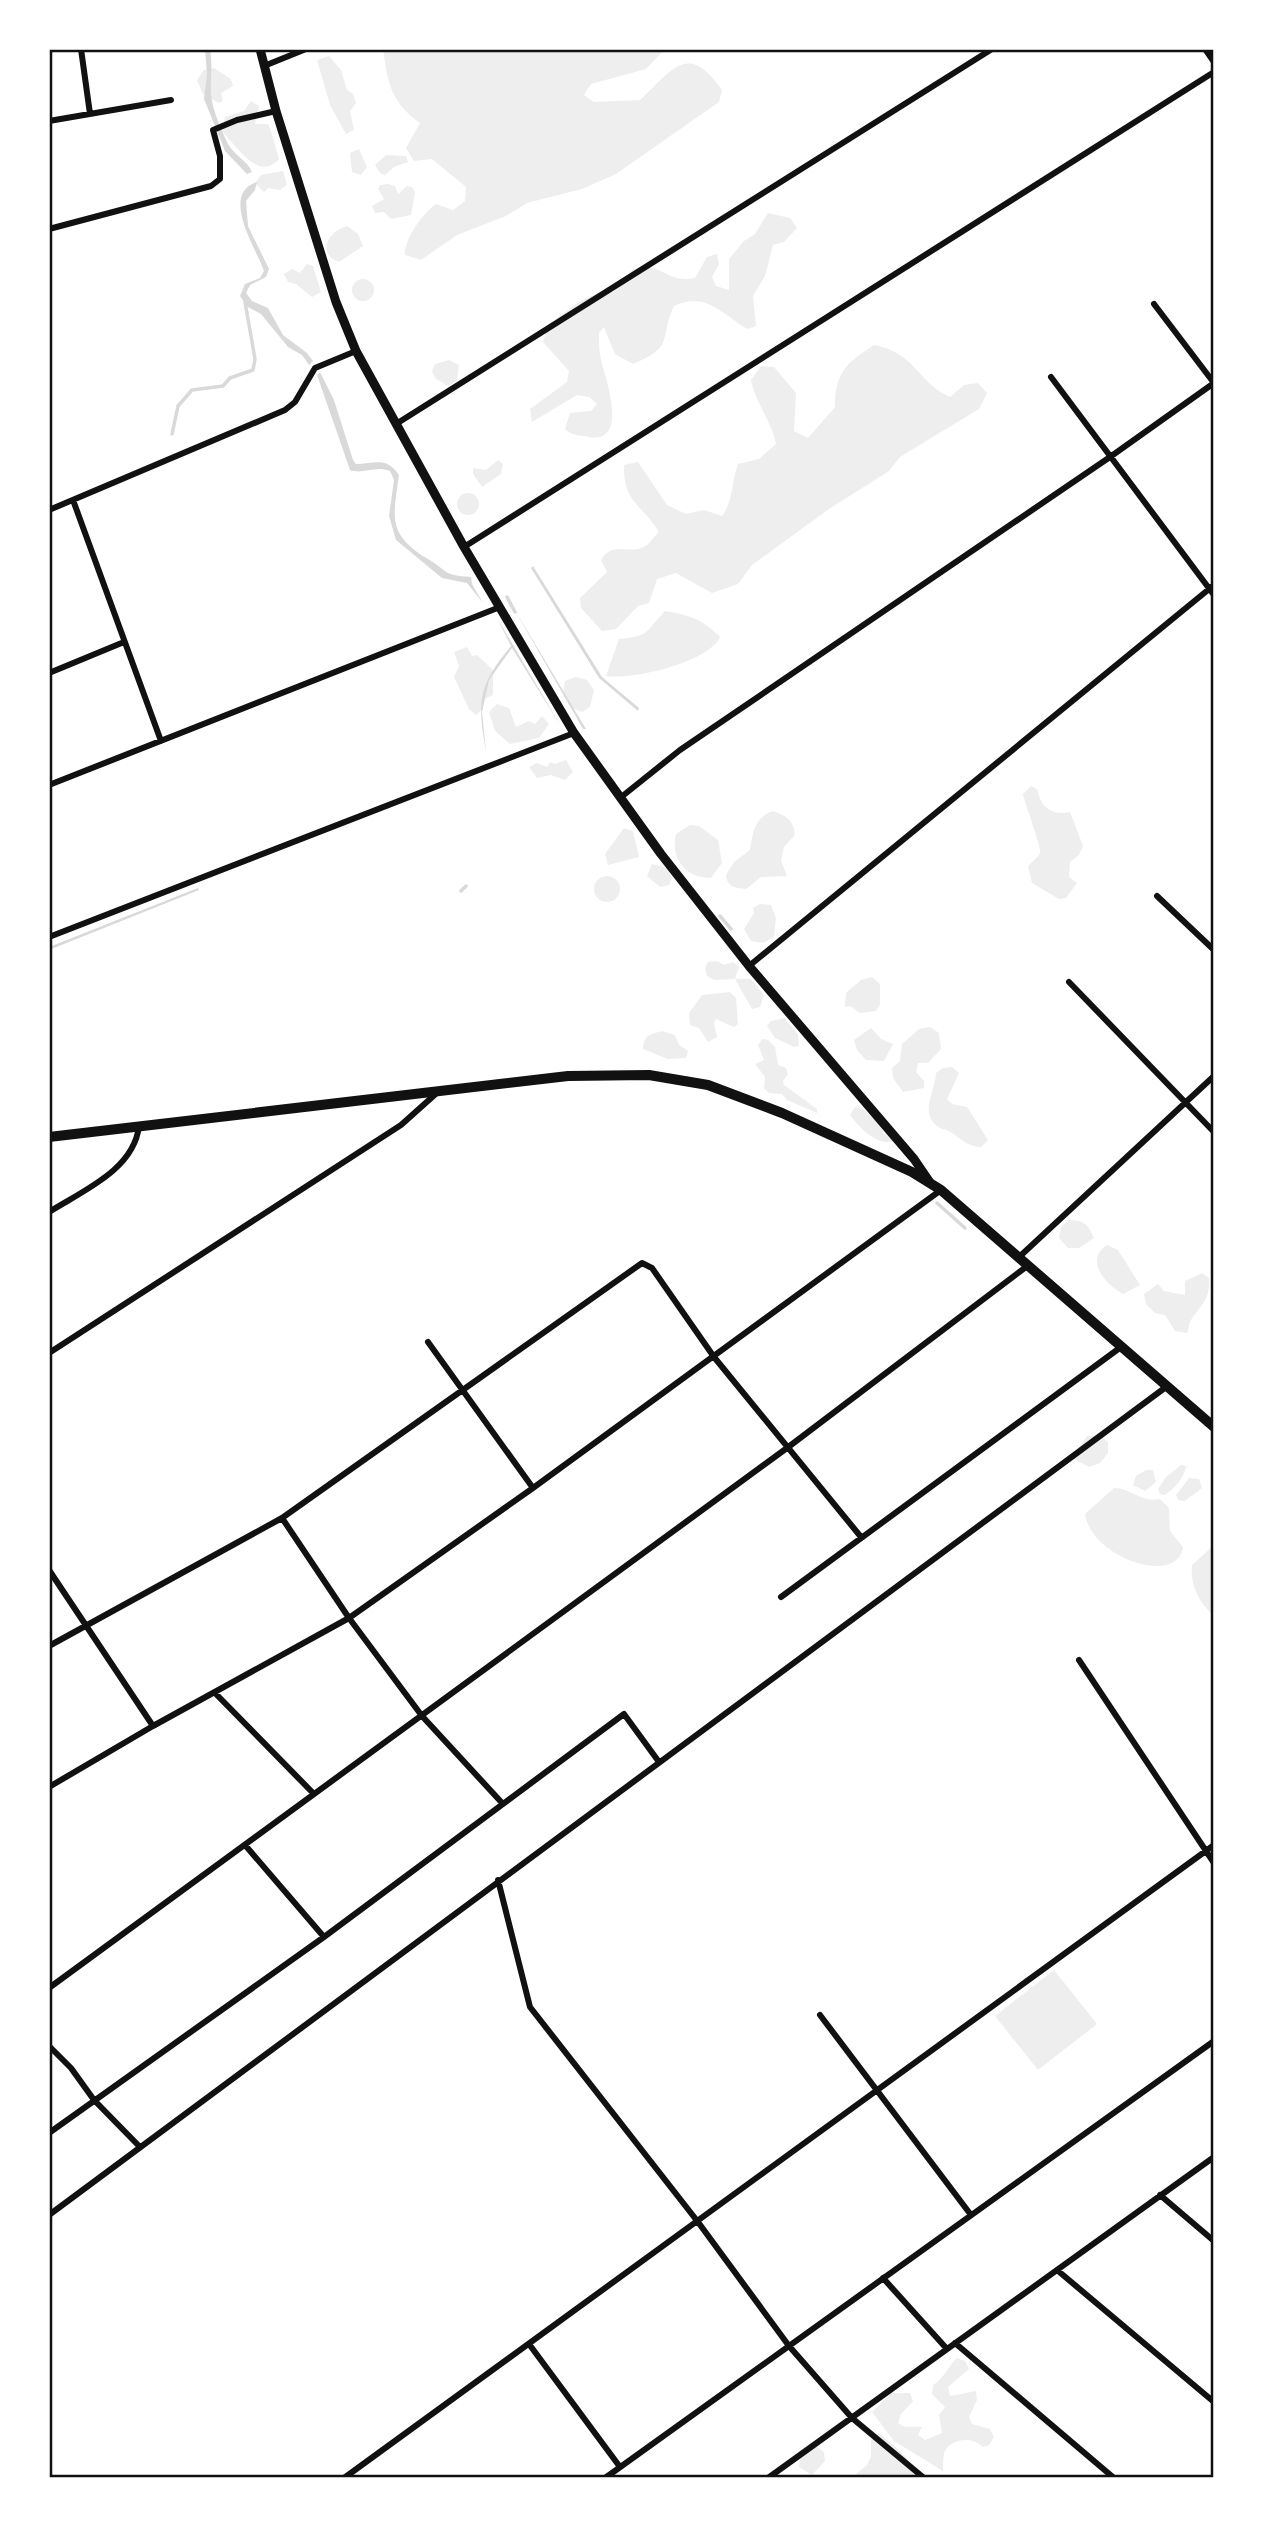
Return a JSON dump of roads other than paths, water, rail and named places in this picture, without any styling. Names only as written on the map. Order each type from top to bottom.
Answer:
[{"type":"main road","points":[[260,49],[276,111],[336,302],[356,351],[464,547],[574,733],[620,798],[749,966],[914,1159],[929,1181]]},
{"type":"main road","points":[[49,1137],[139,1124],[613,1074],[679,1079],[746,1098],[929,1181],[1214,1427]]},
{"type":"street","points":[[80,49],[90,114]]},
{"type":"street","points":[[264,66],[306,49]]},
{"type":"street","points":[[396,424],[992,49]]},
{"type":"street","points":[[1205,49],[1214,62]]},
{"type":"street","points":[[464,547],[1214,72]]},
{"type":"street","points":[[49,121],[171,100]]},
{"type":"street","points":[[49,229],[211,186],[220,179],[222,170],[213,131],[237,120],[276,111]]},
{"type":"street","points":[[620,798],[688,744],[1110,457],[1214,383],[1154,304]]},
{"type":"street","points":[[49,510],[285,410],[295,402],[315,368],[356,351]]},
{"type":"street","points":[[749,966],[1212,590],[1051,377]]},
{"type":"street","points":[[73,500],[161,741]]},
{"type":"street","points":[[49,785],[500,607]]},
{"type":"street","points":[[49,673],[124,642]]},
{"type":"street","points":[[49,937],[574,733]]},
{"type":"street","points":[[1157,896],[1214,950]]},
{"type":"street","points":[[1069,982],[1214,1132]]},
{"type":"street","points":[[1018,1259],[1214,1076]]},
{"type":"street","points":[[49,1353],[401,1125],[440,1091]]},
{"type":"street","points":[[49,1212],[120,1165],[132,1150],[139,1124]]},
{"type":"street","points":[[49,1787],[153,1726],[349,1618],[533,1488],[941,1190]]},
{"type":"street","points":[[49,1646],[282,1518],[464,1392],[642,1263],[652,1268],[714,1357],[861,1537]]},
{"type":"street","points":[[49,1988],[787,1448],[1026,1267]]},
{"type":"street","points":[[428,1342],[533,1488]]},
{"type":"street","points":[[781,1597],[1121,1347]]},
{"type":"street","points":[[49,2216],[139,2146],[1166,1387]]},
{"type":"street","points":[[282,1518],[349,1618],[422,1716],[503,1804]]},
{"type":"street","points":[[49,1570],[153,1726]]},
{"type":"street","points":[[1079,1660],[1214,1863]]},
{"type":"street","points":[[215,1693],[314,1794]]},
{"type":"street","points":[[49,2133],[324,1937],[624,1714],[659,1762]]},
{"type":"street","points":[[245,1845],[324,1937]]},
{"type":"street","points":[[344,2478],[1214,1845]]},
{"type":"street","points":[[498,1881],[530,2007],[698,2222],[789,2346],[852,2418],[925,2478]]},
{"type":"street","points":[[820,2015],[971,2216]]},
{"type":"street","points":[[605,2478],[1214,2041]]},
{"type":"street","points":[[49,2046],[71,2068],[94,2100],[139,2146]]},
{"type":"street","points":[[768,2478],[1214,2157]]},
{"type":"street","points":[[1160,2195],[1214,2241]]},
{"type":"street","points":[[1057,2270],[1214,2402]]},
{"type":"street","points":[[883,2278],[947,2349]]},
{"type":"street","points":[[955,2343],[1114,2478]]},
{"type":"street","points":[[529,2344],[620,2468]]},
{"type":"waterway","points":[[172,434],[178,406],[192,390],[223,386],[230,378],[253,370],[255,359],[245,302]]},
{"type":"waterway","points":[[507,597],[515,612]]},
{"type":"waterway","points":[[461,891],[466,886]]},
{"type":"waterway","points":[[720,916],[731,929]]},
{"type":"waterway","points":[[937,1203],[965,1228]]}]
